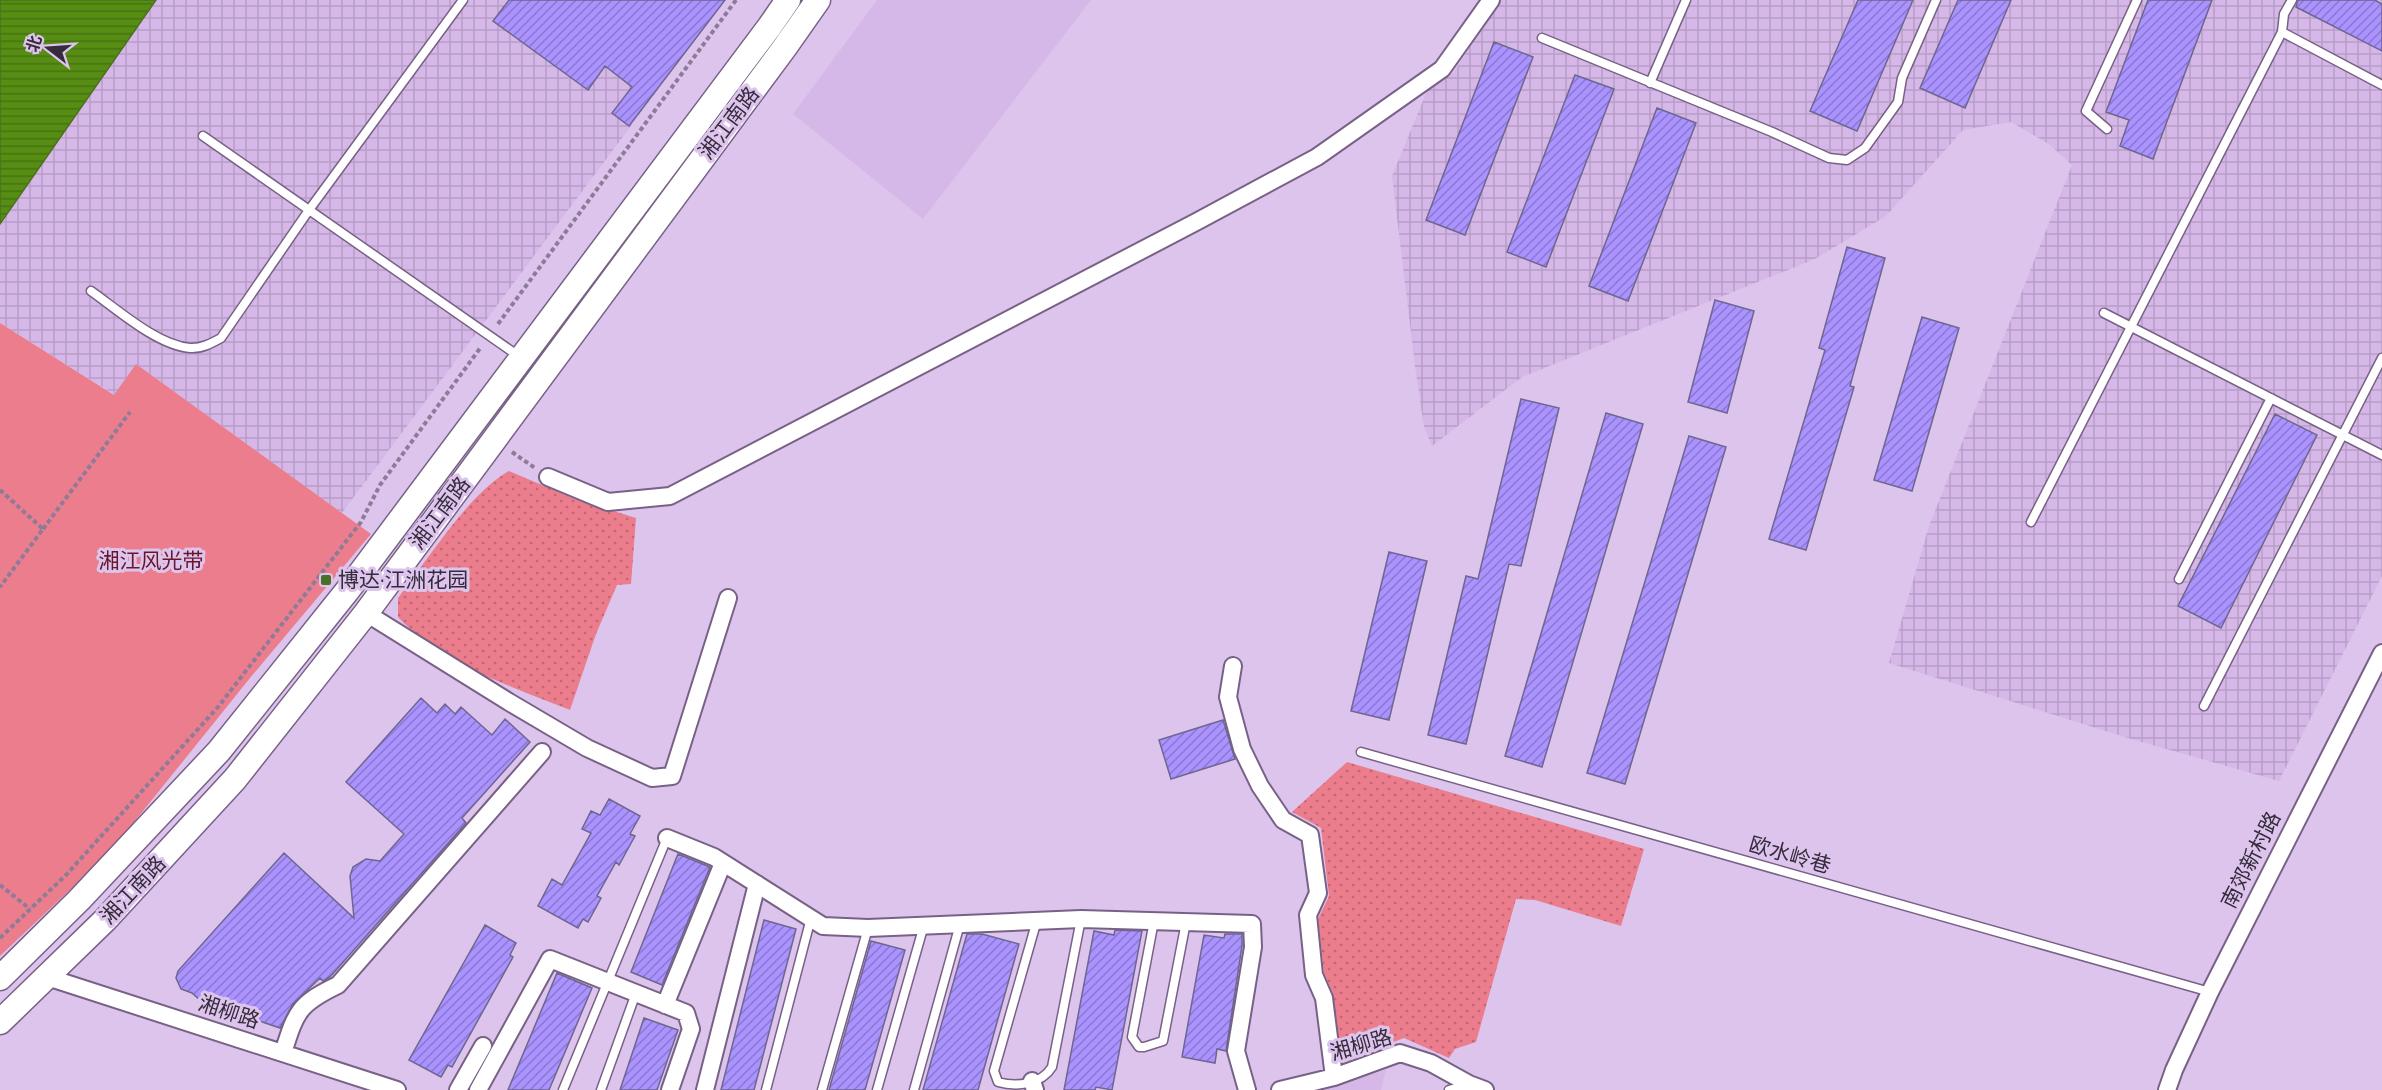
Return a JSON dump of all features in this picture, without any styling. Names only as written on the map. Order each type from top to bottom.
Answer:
[{"type":"main road","name":"湘江南路","points":[[0,978],[79,900],[219,751],[347,591],[788,0]]},
{"type":"main road","name":"湘江南路","points":[[0,1022],[105,920],[235,779],[366,613],[786,47],[818,0]]},
{"type":"street","points":[[548,477],[608,502],[670,496],[1197,222],[1317,157],[1442,69],[1491,0]]},
{"type":"street","points":[[366,613],[587,748],[652,778],[672,776],[728,598]]},
{"type":"street","name":"南郊新村路","points":[[2167,1090],[2210,992],[2382,653]]},
{"type":"street","points":[[1233,666],[1228,697],[1242,749],[1260,786],[1283,820],[1310,835],[1318,893],[1308,915],[1314,975],[1324,998],[1334,1077]]},
{"type":"street","points":[[283,1053],[295,1017],[313,997],[338,985],[542,752]]},
{"type":"street","points":[[667,838],[723,862],[823,926],[868,928],[1081,919],[1252,924],[1253,947],[1236,1051],[1247,1090]]},
{"type":"street","points":[[665,1005],[723,862]]},
{"type":"street","points":[[705,1090],[757,884]]},
{"type":"street","points":[[478,1090],[550,959],[686,1013],[691,1029],[670,1090]]},
{"type":"street","name":"湘柳路","points":[[48,977],[397,1090]]},
{"type":"street","points":[[458,1090],[483,1046]]},
{"type":"street","name":"湘柳路","points":[[1280,1090],[1334,1077],[1401,1053],[1431,1063],[1477,1087]]},
{"type":"street","points":[[472,1065],[487,1074]]},
{"type":"lane","points":[[91,291],[171,344],[192,348],[210,344],[221,338],[309,210],[463,0]]},
{"type":"lane","points":[[1650,83],[1686,0]]},
{"type":"lane","points":[[1542,38],[1772,132],[1829,158],[1847,160],[1865,148],[1898,102],[1902,78],[1936,0]]},
{"type":"lane","points":[[2107,129],[2086,111],[2137,0]]},
{"type":"lane","points":[[2031,522],[2282,32],[2284,14],[2292,0]]},
{"type":"lane","points":[[2282,32],[2382,85]]},
{"type":"lane","points":[[203,136],[521,358]]},
{"type":"lane","points":[[2104,313],[2382,455]]},
{"type":"lane","points":[[2204,706],[2382,358]]},
{"type":"lane","points":[[2179,579],[2271,398]]},
{"type":"lane","name":"欧水岭巷","points":[[1361,752],[2210,992]]},
{"type":"lane","points":[[563,1090],[667,838]]},
{"type":"lane","points":[[766,1090],[811,918]]},
{"type":"lane","points":[[1037,920],[994,1071],[998,1082],[1010,1085],[1034,1085],[1052,1067],[1081,919]]},
{"type":"lane","points":[[1154,921],[1132,1037],[1138,1047],[1163,1041],[1186,922]]},
{"type":"lane","points":[[914,1090],[960,924]]},
{"type":"lane","points":[[877,1090],[924,925]]},
{"type":"lane","points":[[822,1090],[868,928]]},
{"type":"lane","points":[[601,1090],[636,993]]},
{"type":"lane","points":[[1449,1090],[1477,1087]]},
{"type":"path","points":[[0,938],[66,875],[218,707],[361,522],[380,485],[736,0]]},
{"type":"path","points":[[0,587],[130,412]]},
{"type":"path","points":[[512,452],[548,477]]},
{"type":"path","points":[[0,490],[43,529]]},
{"type":"path","points":[[0,885],[30,909]]},
{"type":"shaded area","points":[[0,0],[156,0],[0,224]]},
{"type":"shaded area","points":[[156,0],[725,0],[342,513],[136,364],[115,395],[0,323],[0,224]]},
{"type":"shaded area","points":[[877,0],[1091,0],[923,219],[793,114]]},
{"type":"shaded area","points":[[1501,0],[2382,0],[2382,576],[2279,781],[2131,739],[1889,663],[1929,526],[2072,165],[2049,144],[2011,122],[1963,130],[1886,216],[1815,259],[1522,377],[1432,446],[1424,427],[1392,176],[1429,86],[1453,73]]},
{"type":"shaded area","points":[[1386,1070],[1381,1090],[1321,1090],[1336,1085]]},
{"type":"green space","name":"湘江风光带","points":[[0,323],[114,395],[136,364],[371,534],[250,678],[110,852],[0,956]]},
{"type":"green space","points":[[509,471],[575,499],[636,518],[631,584],[617,585],[596,634],[570,710],[501,683],[457,661],[416,634],[398,617],[398,598],[435,547],[479,495]]},
{"type":"green space","points":[[1347,762],[1644,849],[1621,926],[1535,900],[1516,899],[1476,1042],[1455,1049],[1449,1058],[1404,1038],[1344,1061],[1340,1057],[1332,991],[1324,973],[1318,919],[1329,896],[1321,828],[1292,812]]},
{"type":"building","points":[[509,0],[725,0],[629,126],[612,113],[632,87],[605,66],[588,90],[493,21]]},
{"type":"building","points":[[1858,0],[1913,0],[1857,131],[1810,111]]},
{"type":"building","points":[[1958,0],[2011,0],[1965,108],[1920,88]]},
{"type":"building","points":[[2148,0],[2212,0],[2153,159],[2120,146],[2129,120],[2106,112]]},
{"type":"building","points":[[2298,0],[2375,0],[2382,4],[2382,51],[2296,7]]},
{"type":"building","points":[[1494,42],[1533,57],[1465,235],[1426,220]]},
{"type":"building","points":[[1575,75],[1614,89],[1546,267],[1507,252]]},
{"type":"building","points":[[1657,108],[1696,123],[1628,301],[1589,286]]},
{"type":"building","points":[[1847,247],[1885,258],[1850,386],[1854,387],[1806,550],[1769,539],[1825,350],[1819,348]]},
{"type":"building","points":[[1715,300],[1754,311],[1727,413],[1688,402]]},
{"type":"building","points":[[1922,317],[1959,328],[1912,491],[1874,480]]},
{"type":"building","points":[[1521,399],[1559,408],[1521,566],[1509,564],[1466,744],[1428,735],[1466,576],[1478,579]]},
{"type":"building","points":[[1606,413],[1643,424],[1542,767],[1505,756]]},
{"type":"building","points":[[2275,414],[2317,435],[2221,628],[2178,606]]},
{"type":"building","points":[[1689,436],[1726,447],[1625,784],[1587,773]]},
{"type":"building","points":[[1389,552],[1427,561],[1389,720],[1351,711]]},
{"type":"building","points":[[421,698],[437,713],[445,704],[455,714],[461,707],[492,735],[505,719],[530,742],[462,818],[466,823],[330,977],[323,981],[320,978],[293,1004],[280,1028],[201,1001],[192,993],[181,989],[176,978],[178,971],[284,853],[354,918],[350,876],[353,867],[366,859],[380,861],[404,834],[346,782]]},
{"type":"building","points":[[1223,720],[1235,759],[1171,779],[1159,740]]},
{"type":"building","points":[[609,799],[640,816],[630,834],[635,836],[619,865],[616,862],[597,896],[601,898],[588,922],[583,919],[578,928],[538,906],[552,879],[562,885],[591,833],[582,829],[591,811],[600,815]]},
{"type":"building","points":[[678,854],[710,867],[662,985],[631,972]]},
{"type":"building","points":[[764,920],[796,929],[754,1090],[721,1090]]},
{"type":"building","points":[[485,925],[516,943],[510,955],[513,957],[452,1067],[448,1065],[441,1077],[409,1060]]},
{"type":"building","points":[[1115,930],[1142,931],[1112,1090],[1096,1087],[1095,1090],[1064,1090],[1094,931],[1114,935]]},
{"type":"building","points":[[967,934],[982,934],[1019,944],[978,1090],[923,1090]]},
{"type":"building","points":[[1225,934],[1242,934],[1226,1051],[1217,1049],[1215,1063],[1182,1057],[1204,935],[1224,938]]},
{"type":"building","points":[[871,941],[905,950],[865,1090],[829,1090]]},
{"type":"building","points":[[557,973],[592,988],[549,1090],[508,1090]]},
{"type":"building","points":[[644,1018],[678,1030],[657,1090],[620,1090]]},
{"type":"place","name":"博达·江洲花园","points":[[326,580]]}]
